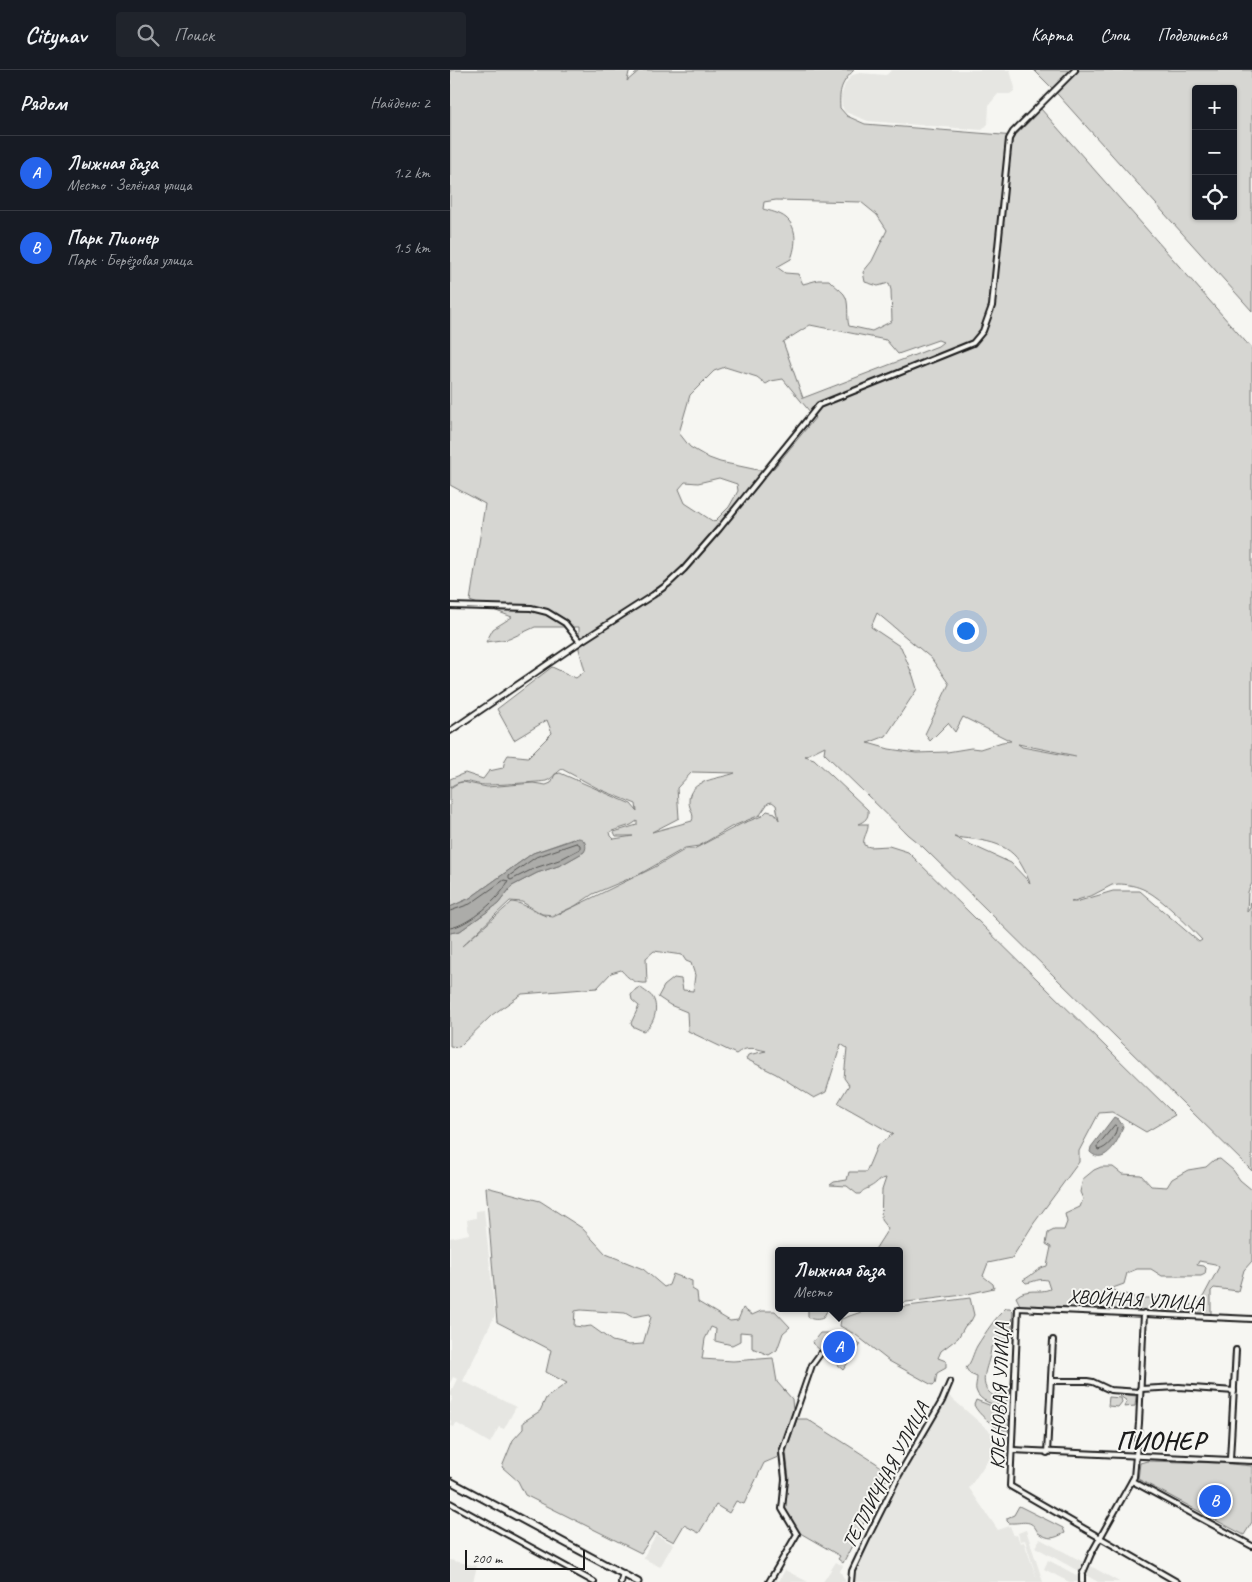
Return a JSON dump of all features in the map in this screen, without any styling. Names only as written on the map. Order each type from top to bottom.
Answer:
[{"type":"main road","points":[[450,1481],[623,1573],[634,1581]]},
{"type":"street","points":[[450,731],[668,584],[684,569],[719,529],[819,405],[973,343],[978,338],[989,320],[992,306],[1009,139],[1013,132],[1075,70]]},
{"type":"street","points":[[450,606],[531,608],[547,612],[565,623],[580,642]]},
{"type":"street","name":"ХВОЙНАЯ УЛИЦА","points":[[1018,1308],[1252,1320]]},
{"type":"street","name":"КЛЕНОВАЯ УЛИЦА","points":[[1018,1308],[1010,1486],[1100,1537]]},
{"type":"street","points":[[1082,1582],[1082,1575],[1100,1537],[1132,1481],[1136,1456],[1144,1313]]},
{"type":"street","points":[[1047,1453],[1053,1340]]},
{"type":"street","points":[[1230,1459],[1236,1350]]},
{"type":"street","points":[[770,1582],[797,1534],[782,1509],[785,1479],[782,1452],[812,1365],[820,1354]]},
{"type":"street","points":[[1050,1381],[1087,1381],[1110,1390],[1179,1387],[1234,1390]]},
{"type":"street","name":"ТЕПЛИЧНАЯ УЛИЦА","points":[[851,1582],[852,1571],[873,1526],[899,1475],[942,1401],[950,1382]]},
{"type":"street","points":[[1012,1450],[1047,1453],[1252,1460]]},
{"type":"street","points":[[1132,1481],[1252,1546]]},
{"type":"street","points":[[450,1504],[594,1582]]},
{"type":"street","points":[[1100,1537],[1177,1582]]},
{"type":"street","points":[[621,1582],[623,1573]]},
{"type":"shaded area","points":[[450,70],[632,70],[629,72],[627,81],[640,70],[854,70],[842,87],[840,108],[847,116],[865,124],[1015,136],[1041,109],[1252,349],[1252,883],[1248,892],[1247,912],[1250,908],[1252,889],[1252,1171],[923,847],[908,835],[824,753],[825,746],[805,756],[814,759],[868,810],[866,819],[858,824],[868,824],[864,845],[870,847],[889,846],[908,852],[1175,1115],[1146,1132],[1112,1112],[1099,1113],[1079,1151],[1079,1162],[1034,1223],[1012,1258],[988,1263],[983,1276],[993,1284],[994,1288],[963,1295],[903,1302],[903,1247],[877,1247],[888,1229],[881,1220],[882,1190],[886,1178],[860,1194],[857,1194],[847,1186],[830,1185],[834,1182],[847,1180],[849,1172],[866,1172],[877,1146],[893,1134],[838,1103],[849,1085],[844,1078],[847,1048],[841,1044],[826,1092],[814,1098],[776,1074],[746,1059],[748,1055],[766,1051],[750,1048],[736,1054],[688,1031],[687,1012],[670,1005],[658,997],[664,986],[674,978],[681,979],[683,990],[693,991],[695,975],[691,963],[686,961],[682,955],[654,951],[646,958],[647,983],[639,983],[632,980],[621,970],[611,973],[597,988],[522,994],[492,1015],[459,1047],[450,1046],[450,933],[460,931],[498,904],[512,886],[537,873],[561,865],[584,852],[573,839],[533,853],[470,898],[450,907],[450,788],[458,783],[450,787],[450,779],[465,773],[483,779],[489,771],[503,768],[508,755],[528,757],[552,733],[547,720],[514,740],[497,709],[552,667],[576,678],[585,671],[579,649],[579,627],[535,627],[509,639],[486,642],[493,629],[512,617],[470,601],[485,504],[450,485]],"holes":[[[776,200],[861,202],[877,215],[887,230],[872,261],[863,272],[865,282],[878,286],[889,283],[892,321],[872,331],[849,326],[846,297],[829,280],[818,280],[803,284],[798,274],[785,273],[777,267],[791,259],[795,237],[793,227],[786,218],[778,213],[763,209],[764,202]],[[810,325],[886,340],[898,354],[938,340],[943,342],[938,346],[803,398],[783,342]],[[725,367],[757,377],[766,384],[783,379],[815,418],[774,468],[758,470],[709,458],[690,447],[679,433],[690,395],[714,371]],[[719,478],[737,484],[738,491],[729,507],[714,522],[685,503],[679,489],[685,482],[698,483]],[[877,613],[931,658],[949,684],[925,734],[930,741],[948,723],[955,732],[963,717],[1011,741],[980,749],[971,748],[947,752],[916,753],[889,749],[868,743],[886,736],[917,689],[901,647],[871,627]],[[1018,744],[1076,756],[1076,757],[1022,747]],[[562,769],[599,789],[636,804],[637,811],[631,804],[560,773],[556,774]],[[692,772],[735,773],[706,781],[694,789],[690,794],[689,802],[693,816],[692,821],[652,832],[679,818],[677,788]],[[554,775],[551,783],[546,785],[533,783],[487,787],[463,782],[487,785],[546,781]],[[772,802],[776,805],[779,820],[775,813],[767,811],[762,816],[741,824],[694,849],[686,849],[655,867],[553,917],[542,914],[555,915],[575,906],[593,894],[640,874],[685,848],[699,846],[731,827],[760,815],[768,803]],[[637,821],[637,825],[614,832],[616,836],[633,836],[614,839],[611,836],[610,832]],[[954,837],[983,841],[1001,846],[1016,857],[1030,883],[1011,863]],[[1112,885],[1135,886],[1152,894],[1175,913],[1202,940],[1199,942],[1140,891],[1113,891],[1071,902],[1093,895]],[[510,901],[522,902],[542,914],[512,902],[462,946]]]},
{"type":"shaded area","points":[[892,70],[1010,70],[1015,88],[1010,94],[998,94],[989,105],[988,124],[982,130],[868,121],[845,112],[841,96],[845,84],[852,75],[860,73],[886,75]]},
{"type":"shaded area","points":[[1034,70],[1252,70],[1252,311],[1051,87]]},
{"type":"shaded area","points":[[640,987],[652,997],[656,1007],[653,1021],[643,1031],[632,1026],[631,1023],[639,1006],[632,1000],[631,995]]},
{"type":"shaded area","points":[[1220,1159],[1252,1190],[1252,1261],[1244,1270],[1238,1291],[1214,1288],[1211,1291],[1211,1315],[1020,1305],[1016,1297],[1020,1294],[1050,1289],[1047,1280],[1026,1283],[1023,1280],[1040,1268],[1047,1266],[1051,1247],[1046,1244],[1048,1233],[1054,1230],[1064,1230],[1067,1222],[1065,1214],[1080,1207],[1083,1199],[1080,1192],[1083,1179],[1094,1170],[1101,1167],[1113,1167],[1122,1174],[1141,1175],[1151,1186],[1167,1187],[1172,1179],[1188,1170],[1206,1167],[1214,1160]],"holes":[[[1199,1261],[1215,1264],[1219,1267],[1200,1302],[1194,1305],[1176,1304],[1167,1302],[1162,1298],[1136,1298],[1125,1294],[1119,1296],[1117,1291],[1110,1289],[1124,1284],[1127,1273],[1137,1269],[1151,1269],[1162,1276],[1201,1276],[1205,1274],[1206,1268],[1197,1265]]]},
{"type":"shaded area","points":[[486,1187],[540,1201],[582,1228],[606,1254],[643,1269],[664,1287],[669,1285],[673,1274],[692,1281],[692,1289],[697,1292],[698,1302],[730,1321],[738,1320],[743,1308],[752,1315],[761,1311],[775,1311],[790,1327],[783,1333],[777,1350],[769,1355],[752,1348],[752,1333],[740,1332],[740,1341],[732,1345],[715,1341],[716,1329],[711,1327],[705,1339],[702,1359],[733,1361],[773,1358],[777,1382],[792,1399],[793,1411],[778,1457],[764,1463],[744,1504],[736,1501],[729,1513],[716,1505],[699,1533],[684,1525],[674,1542],[655,1532],[641,1553],[525,1495],[518,1481],[502,1467],[513,1440],[523,1429],[523,1422],[540,1411],[546,1398],[567,1383],[546,1372],[551,1350],[497,1322]],"holes":[[[581,1310],[625,1313],[632,1317],[650,1314],[651,1317],[643,1344],[629,1345],[612,1341],[591,1326],[574,1326],[575,1311]]]},
{"type":"shaded area","points":[[484,1210],[495,1315],[463,1381],[516,1407],[504,1429],[499,1427],[490,1443],[456,1423],[454,1427],[450,1425],[450,1404],[453,1397],[450,1393],[457,1379],[453,1377],[450,1383],[450,1238],[469,1234],[467,1220],[476,1218],[476,1211]]},
{"type":"shaded area","points":[[970,1298],[974,1315],[958,1338],[941,1351],[938,1358],[946,1361],[946,1368],[937,1373],[935,1384],[932,1385],[889,1361],[856,1335],[840,1326],[841,1319],[861,1312],[903,1312],[903,1307]]},
{"type":"shaded area","points":[[1006,1308],[1010,1308],[1013,1311],[1012,1328],[1007,1345],[998,1344],[991,1347],[984,1380],[988,1391],[994,1396],[998,1390],[1010,1389],[1005,1407],[988,1402],[980,1397],[976,1389],[977,1377],[970,1374],[966,1368],[977,1346],[994,1321]]},
{"type":"shaded area","points":[[808,1312],[826,1312],[823,1318],[820,1319],[808,1317]]},
{"type":"shaded area","points":[[820,1333],[838,1333],[861,1344],[843,1370],[812,1343]]},
{"type":"shaded area","points":[[1120,1394],[1136,1396],[1135,1406],[1124,1407],[1127,1401]]},
{"type":"shaded area","points":[[948,1395],[1001,1441],[969,1488],[998,1530],[1010,1526],[1014,1536],[1017,1535],[1020,1543],[1024,1542],[1037,1579],[1025,1540],[1020,1541],[1018,1533],[1026,1530],[1043,1582],[854,1582],[858,1561]]},
{"type":"shaded area","points":[[1109,1397],[1121,1398],[1122,1402],[1118,1407],[1108,1406]]},
{"type":"shaded area","points":[[976,1400],[1002,1410],[1004,1417],[1010,1421],[1008,1430],[1001,1430],[982,1416],[974,1405]]},
{"type":"shaded area","points":[[797,1419],[807,1419],[886,1471],[886,1480],[843,1563],[838,1559],[840,1556],[795,1530],[784,1507],[789,1479],[786,1452]]},
{"type":"shaded area","points":[[1147,1461],[1252,1466],[1252,1522],[1244,1535],[1138,1479],[1140,1463]]},
{"type":"shaded area","points":[[1019,1506],[1063,1528],[1065,1533],[1049,1538],[1038,1533],[1029,1523],[1009,1523],[1007,1518],[1014,1515]]},
{"type":"shaded area","points":[[656,1535],[673,1544],[660,1567],[643,1558]]},
{"type":"shaded area","points":[[1040,1539],[1087,1564],[1082,1573],[1035,1547]]},
{"type":"shaded area","points":[[450,1560],[477,1566],[473,1582],[450,1582]]},
{"type":"shaded area","points":[[1048,1560],[1080,1577],[1078,1582],[1069,1582],[1044,1569]]},
{"type":"shaded area","points":[[836,1562],[843,1566],[840,1571],[846,1582],[823,1582]]},
{"type":"shaded area","points":[[1089,1565],[1119,1582],[1098,1582],[1084,1574]]},
{"type":"shaded area","points":[[785,1570],[808,1582],[774,1582],[776,1579],[779,1581]]},
{"type":"water","points":[[578,838],[582,839],[585,843],[586,848],[584,852],[561,865],[537,873],[512,886],[498,904],[460,931],[450,933],[450,907],[470,898],[533,853]]},
{"type":"water","points":[[1114,1117],[1123,1126],[1119,1138],[1106,1154],[1096,1156],[1090,1152],[1091,1147]]},
{"type":"place","name":"Лыжная база","points":[[839,1347]]},
{"type":"place","name":"Парк Пионер","points":[[1215,1501]]},
{"type":"district","name":"ПИОНЕР","points":[[1161,1440]]}]
